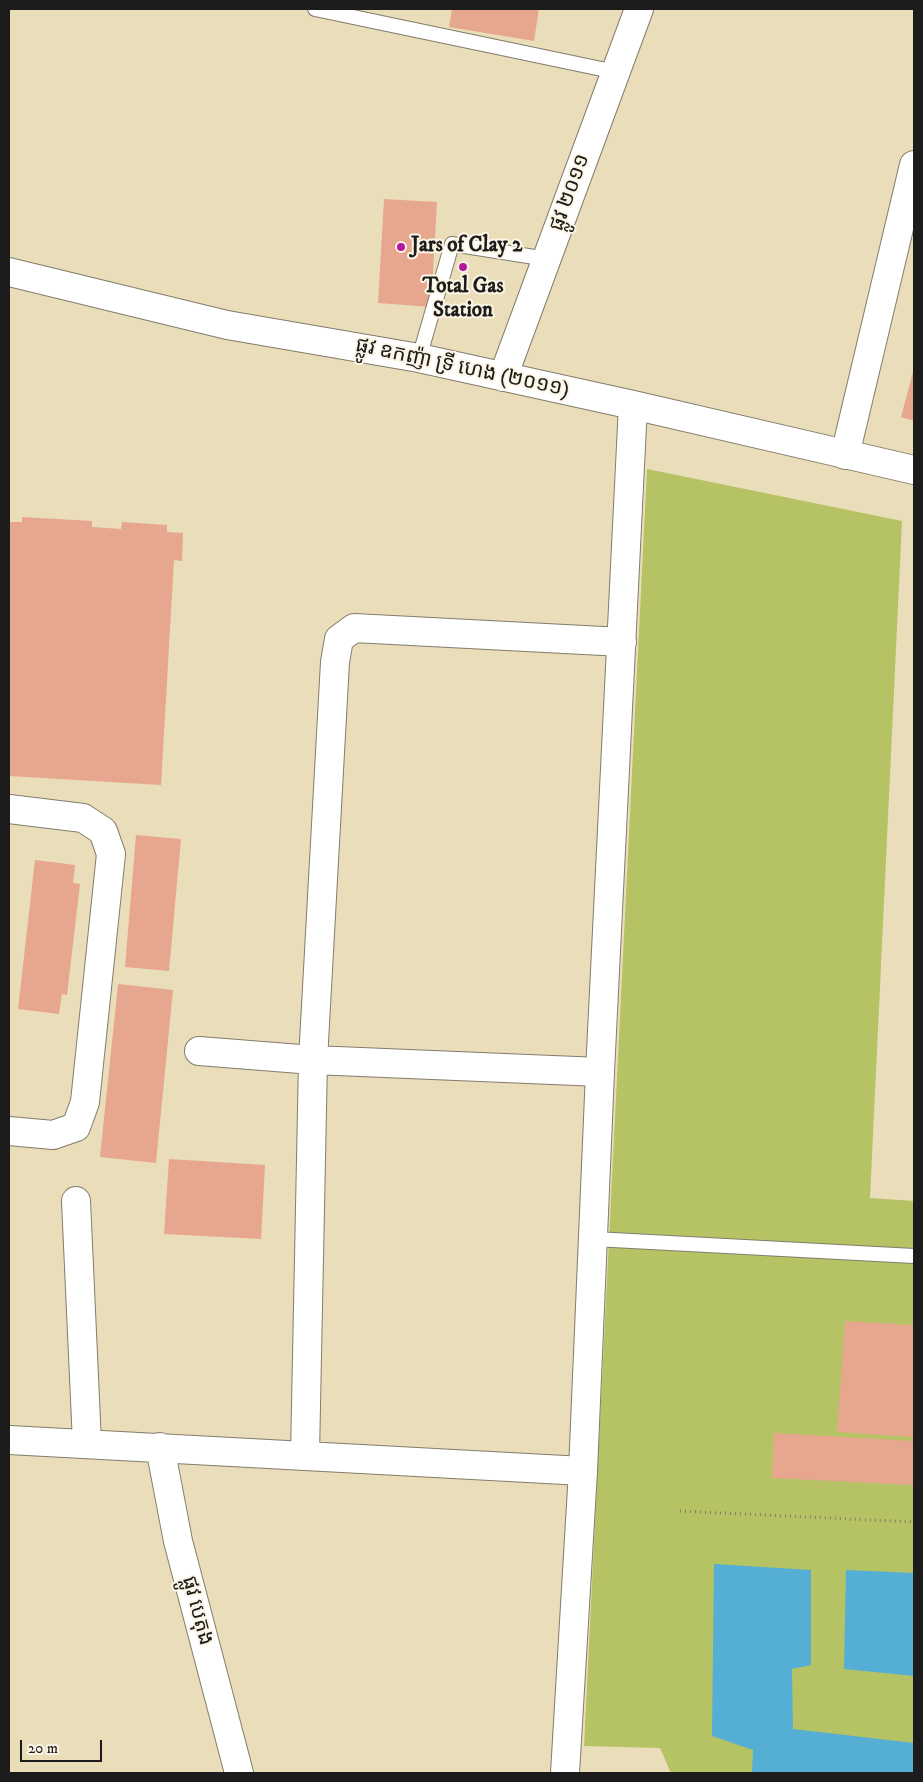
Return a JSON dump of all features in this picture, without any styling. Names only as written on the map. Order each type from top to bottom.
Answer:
[{"type":"street","name":"ផ្លូវ ២០១១","points":[[503,377],[638,9]]},
{"type":"street","points":[[845,455],[914,165]]},
{"type":"street","name":"ផ្លូវ ឧកញ៉ា ទ្រី ហេង (២០១១)","points":[[9,272],[227,325],[419,358],[914,470]]},
{"type":"street","points":[[565,1773],[583,1471],[600,1072],[633,405]]},
{"type":"street","points":[[305,1455],[313,1060],[335,662],[339,639],[354,628],[622,642]]},
{"type":"street","points":[[9,809],[83,818],[102,831],[111,854],[85,1102],[76,1127],[53,1135],[9,1131]]},
{"type":"street","points":[[199,1051],[313,1060],[600,1072]]},
{"type":"street","points":[[76,1201],[87,1443]]},
{"type":"street","points":[[9,1440],[583,1471]]},
{"type":"street","name":"ផ្លូវ បេតុង","points":[[160,1447],[178,1541],[239,1773]]},
{"type":"lane","points":[[315,9],[616,72]]},
{"type":"lane","points":[[419,358],[452,244],[547,259]]},
{"type":"lane","points":[[594,1239],[914,1256]]},
{"type":"path","points":[[680,1511],[914,1522]]},
{"type":"green space","points":[[647,469],[902,521],[870,1198],[914,1201],[914,1773],[671,1773],[660,1748],[584,1746]]},
{"type":"water","points":[[714,1564],[811,1570],[811,1665],[792,1669],[793,1729],[914,1743],[914,1773],[752,1773],[753,1750],[712,1736]]},
{"type":"water","points":[[846,1570],[914,1573],[914,1676],[844,1669]]},
{"type":"building","points":[[452,9],[539,9],[534,41],[449,27]]},
{"type":"building","points":[[384,199],[437,202],[431,307],[378,303]]},
{"type":"building","points":[[914,368],[914,421],[901,417]]},
{"type":"building","points":[[22,517],[92,521],[92,527],[121,529],[122,522],[167,525],[167,532],[183,533],[182,561],[174,560],[161,785],[9,776],[9,522],[22,522]]},
{"type":"building","points":[[136,835],[181,839],[169,971],[125,967]]},
{"type":"building","points":[[35,860],[75,865],[73,883],[80,884],[67,995],[62,994],[59,1014],[18,1009]]},
{"type":"building","points":[[118,984],[173,990],[156,1163],[100,1157]]},
{"type":"building","points":[[169,1159],[265,1165],[261,1239],[164,1234]]},
{"type":"building","points":[[845,1321],[914,1325],[914,1437],[837,1432]]},
{"type":"building","points":[[774,1433],[914,1441],[914,1485],[772,1478]]},
{"type":"place","name":"Jars of Clay 2","points":[[401,247]]},
{"type":"place","name":"Total Gas Station","points":[[463,267]]}]
